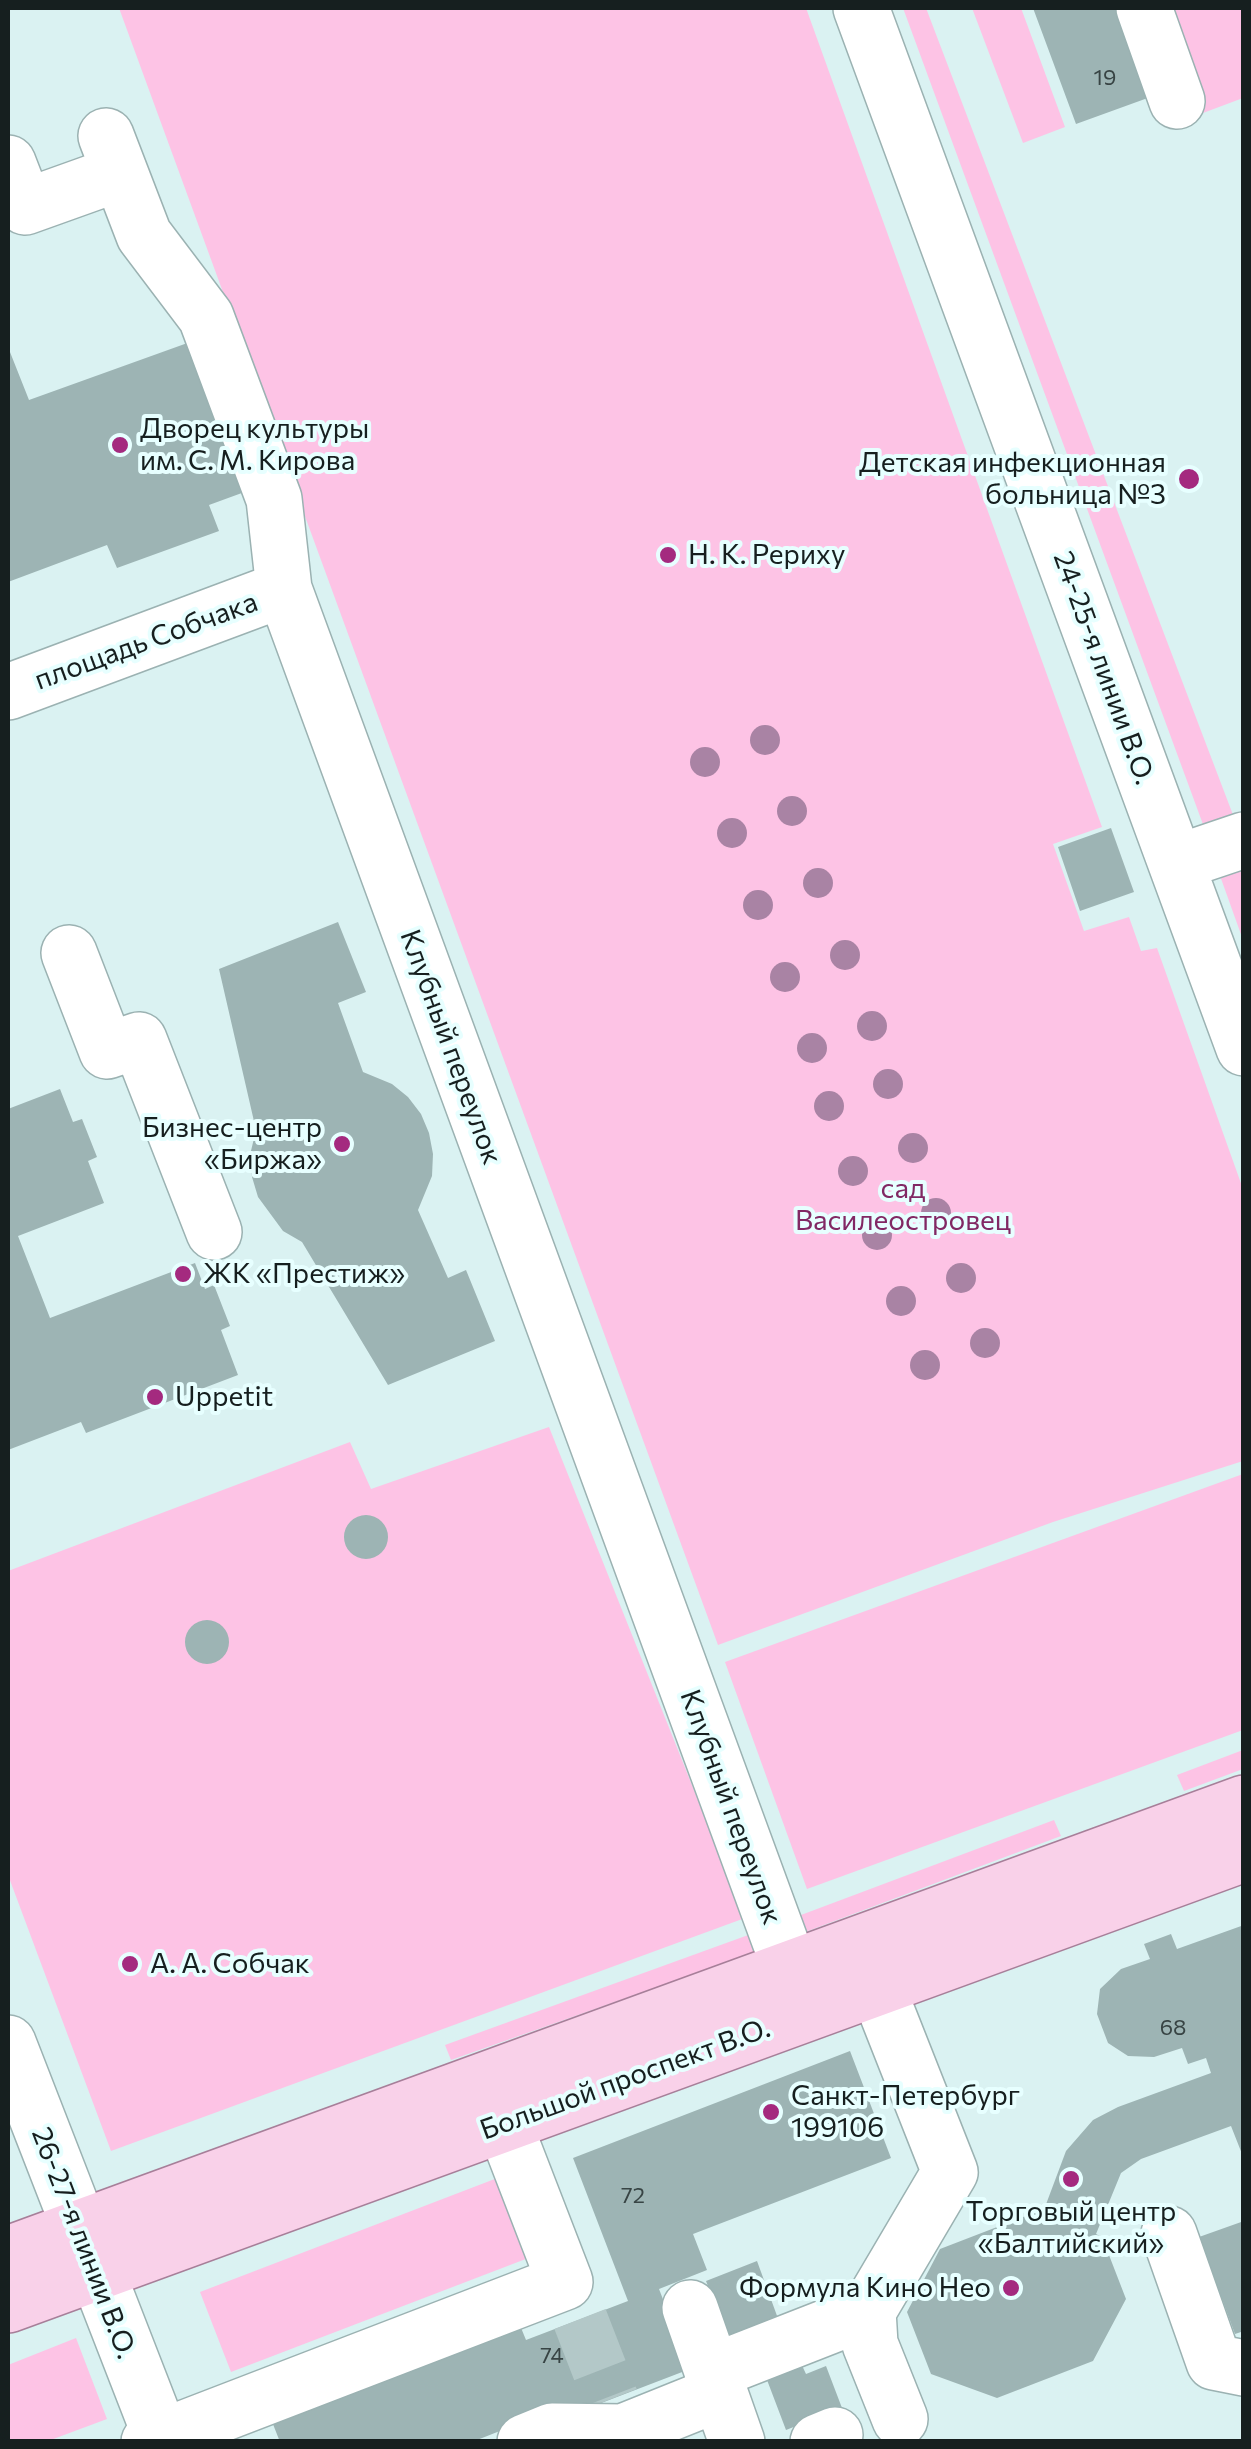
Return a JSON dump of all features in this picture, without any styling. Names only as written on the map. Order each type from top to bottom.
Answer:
[{"type":"main road","name":"Большой проспект В.О.","points":[[8,2305],[87,2250],[790,1968],[1244,1803]]},
{"type":"main road","name":"Большой проспект В.О.","points":[[8,2254],[87,2250],[504,2124],[1244,1854]]},
{"type":"street","name":"24-25-я линии В.О.","points":[[861,8],[1244,1048]]},
{"type":"street","points":[[1144,8],[1178,101]]},
{"type":"street","name":"Клубный переулок","points":[[8,163],[25,207],[113,155],[144,235],[206,317],[274,499],[284,589],[790,1968]]},
{"type":"street","name":"площадь Собчака","points":[[8,692],[284,589]]},
{"type":"street","points":[[1176,863],[1244,840]]},
{"type":"street","points":[[69,954],[107,1051],[140,1040],[214,1232]]},
{"type":"street","points":[[524,2442],[552,2431],[620,2424],[723,2402],[868,2311],[950,2172],[877,1987]]},
{"type":"street","name":"26-27-я линии В.О.","points":[[8,2043],[158,2440]]},
{"type":"street","points":[[158,2440],[573,2301],[504,2124]]},
{"type":"street","points":[[1169,2234],[1214,2362],[1244,2368]]},
{"type":"street","points":[[690,2308],[723,2402]]},
{"type":"street","points":[[868,2311],[870,2344],[900,2418]]},
{"type":"green space","name":"сад Василеостровец","points":[[119,8],[806,8],[1102,827],[1053,844],[1084,931],[1129,917],[1141,951],[1157,948],[1243,1189],[1243,1461],[1053,1522],[718,1645]]},
{"type":"green space","points":[[903,8],[926,8],[1238,828],[1208,838]]},
{"type":"green space","points":[[972,8],[1021,8],[1065,127],[1023,143]]},
{"type":"green space","points":[[1166,8],[1243,8],[1243,98],[1203,113]]},
{"type":"green space","points":[[1243,863],[1243,940],[1219,873]]},
{"type":"green space","points":[[549,1427],[745,1918],[111,2151],[8,1875],[8,1571],[350,1442],[371,1489]]},
{"type":"green space","points":[[1243,1474],[1243,1730],[807,1889],[725,1662]]},
{"type":"green space","points":[[1243,1750],[1243,1769],[1184,1791],[1177,1775]]},
{"type":"green space","points":[[1054,1820],[1061,1836],[800,1934],[793,1918]]},
{"type":"green space","points":[[751,1934],[759,1951],[451,2060],[445,2045]]},
{"type":"green space","points":[[513,2172],[544,2252],[231,2372],[200,2292]]},
{"type":"green space","points":[[76,2338],[107,2419],[48,2441],[8,2441],[8,2365]]},
{"type":"building","points":[[1033,8],[1124,8],[1156,95],[1076,124]]},
{"type":"building","name":"Дворец культуры им. С. М. Кирова","points":[[193,341],[250,490],[209,505],[219,531],[117,568],[107,545],[8,582],[8,347],[29,400]]},
{"type":"building","points":[[1111,828],[1134,892],[1080,911],[1058,847]]},
{"type":"building","name":"Бизнес-центр «Биржа»","points":[[338,922],[366,992],[338,1003],[363,1072],[392,1084],[421,1114],[433,1154],[432,1176],[418,1210],[448,1278],[466,1270],[495,1341],[388,1385],[302,1242],[283,1231],[258,1197],[250,1155],[256,1130],[219,969]]},
{"type":"building","name":"ЖК «Престиж»","points":[[60,1089],[73,1122],[82,1119],[97,1157],[88,1161],[104,1203],[18,1236],[50,1318],[195,1263],[205,1289],[214,1285],[230,1326],[221,1330],[238,1375],[86,1433],[81,1422],[8,1450],[8,1109]]},
{"type":"building","points":[[366,1515],[382,1521],[388,1537],[382,1553],[366,1559],[350,1553],[344,1537],[350,1521]]},
{"type":"building","points":[[207,1620],[223,1626],[229,1642],[223,1658],[207,1664],[191,1658],[185,1642],[191,1626]]},
{"type":"building","points":[[1244,1925],[1244,2159],[1231,2126],[1141,2159],[1121,2173],[1096,2234],[1102,2237],[1126,2299],[1093,2361],[997,2398],[931,2374],[907,2312],[940,2249],[1036,2212],[1042,2215],[1066,2151],[1093,2120],[1211,2073],[1206,2058],[1188,2064],[1182,2048],[1154,2057],[1128,2056],[1108,2043],[1097,2014],[1100,1989],[1121,1969],[1150,1959],[1144,1944],[1171,1934],[1177,1949]]},
{"type":"building","points":[[850,2051],[891,2158],[693,2234],[707,2270],[659,2289],[690,2369],[557,2420],[553,2410],[472,2442],[280,2442],[269,2414],[517,2318],[526,2340],[628,2301],[573,2158]]},
{"type":"building","points":[[1244,2221],[1244,2331],[1235,2334],[1199,2237]]},
{"type":"building","points":[[757,2261],[780,2324],[730,2342],[706,2281]]},
{"type":"building","points":[[799,2359],[806,2374],[826,2366],[842,2408],[786,2430],[764,2372]]},
{"type":"tunnel","points":[[580,2319],[611,2399]]},
{"type":"place","name":"Дворец культуры им. С. М. Кирова","points":[[120,445]]},
{"type":"place","name":"Детская инфекционная больница №3","points":[[1189,479]]},
{"type":"place","name":"Н. К. Рериху","points":[[668,555]]},
{"type":"place","name":"Бизнес-центр «Биржа»","points":[[342,1144]]},
{"type":"place","name":"ЖК «Престиж»","points":[[183,1274]]},
{"type":"place","name":"Uppetit","points":[[155,1397]]},
{"type":"place","name":"А. А. Собчак","points":[[130,1964]]},
{"type":"place","name":"Санкт-Петербург 199106","points":[[771,2112]]},
{"type":"place","name":"Торговый центр «Балтийский»","points":[[1071,2179]]},
{"type":"place","name":"Формула Кино Нео","points":[[1011,2288]]}]
